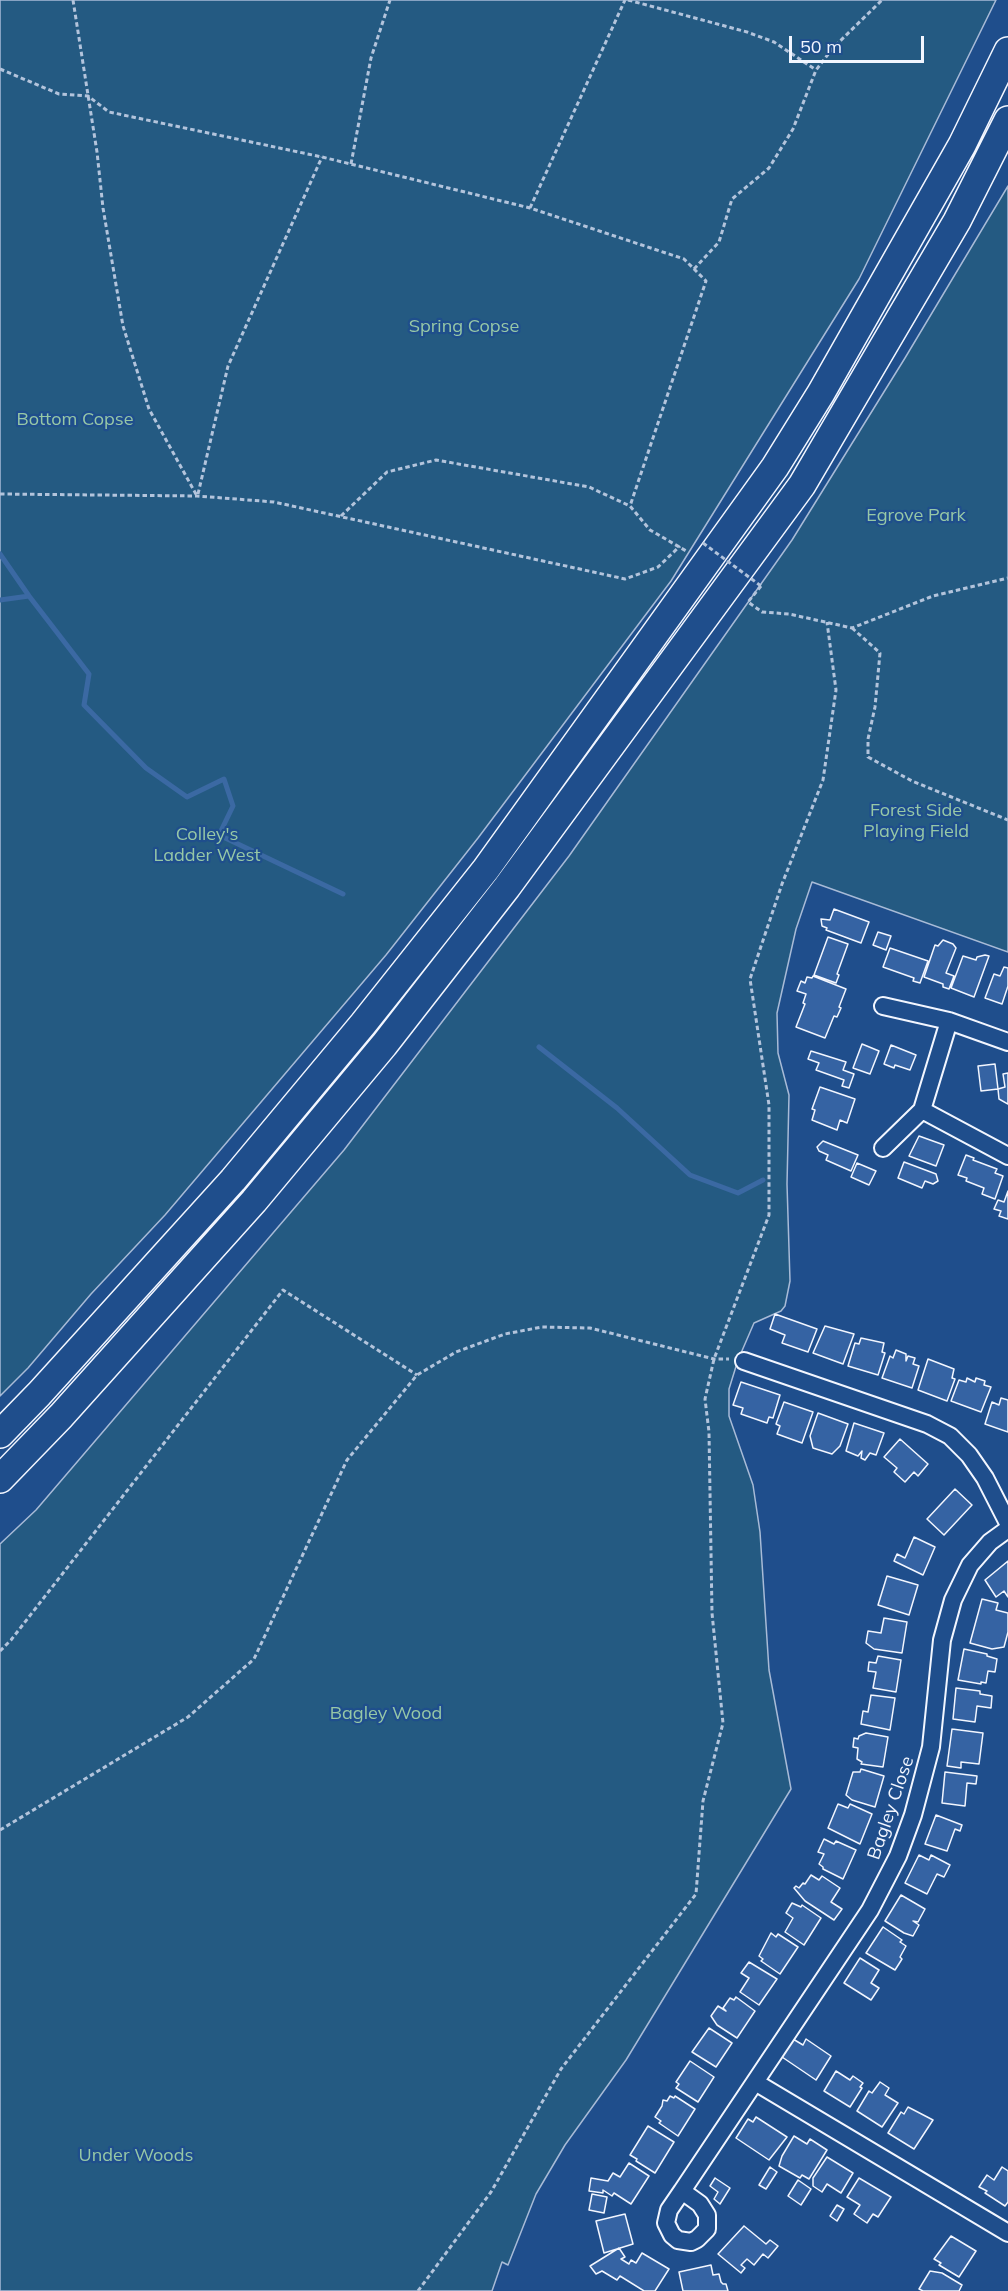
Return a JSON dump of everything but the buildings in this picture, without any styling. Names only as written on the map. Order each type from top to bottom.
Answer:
[{"type":"highway","points":[[0,1434],[233,1180],[363,1024],[500,850],[775,467],[962,145],[1008,51]]},
{"type":"highway","points":[[0,1479],[61,1416],[255,1201],[384,1046],[507,887],[802,484],[957,221],[1008,120]]},
{"type":"street","points":[[883,1006],[949,1021],[1008,1042]]},
{"type":"street","points":[[883,1148],[922,1110],[949,1021]]},
{"type":"street","points":[[922,1110],[1008,1156]]},
{"type":"street","points":[[744,1361],[927,1424],[950,1436],[969,1455],[985,1478],[1008,1523]]},
{"type":"street","name":"Bagley Close","points":[[682,2192],[870,1910],[898,1856],[913,1815],[931,1747],[942,1640],[953,1600],[970,1565],[990,1542],[1008,1529]]},
{"type":"street","points":[[755,2082],[1008,2233]]},
{"type":"path","points":[[72,0],[123,326],[149,409],[197,496]]},
{"type":"path","points":[[351,164],[371,58],[390,0]]},
{"type":"path","points":[[530,208],[627,0],[747,32],[774,42],[816,70]]},
{"type":"path","points":[[694,269],[719,242],[732,199],[769,168],[793,129],[816,70],[833,48],[882,0]]},
{"type":"path","points":[[0,69],[59,94],[88,96],[109,112],[322,157],[530,208],[684,259],[705,281],[630,506]]},
{"type":"path","points":[[197,496],[228,366],[322,157]]},
{"type":"path","points":[[0,494],[197,496],[274,502],[625,579],[658,567],[680,546],[650,530],[630,506],[589,487],[436,460],[387,472],[341,516]]},
{"type":"path","points":[[703,543],[761,586],[748,602],[762,612],[776,612],[852,628],[880,653],[875,707],[868,739],[868,756],[912,781],[1008,820]]},
{"type":"path","points":[[852,628],[933,596],[1008,578]]},
{"type":"path","points":[[418,2291],[491,2192],[561,2069],[696,1894],[703,1801],[723,1723],[712,1613],[709,1432],[705,1399],[714,1359],[769,1215],[769,1106],[750,979],[782,884],[823,780],[836,690],[827,622]]},
{"type":"path","points":[[0,1651],[11,1640],[283,1290],[417,1375]]},
{"type":"path","points":[[0,1830],[188,1717],[254,1659],[347,1460],[417,1375],[456,1352],[505,1334],[543,1327],[590,1328],[714,1359],[740,1357],[744,1361]]},
{"type":"green space","points":[[0,0],[996,0],[859,279],[671,581],[478,838],[386,955],[165,1215],[91,1294],[28,1368],[0,1396]]},
{"type":"green space","name":"Bagley Wood","points":[[1008,186],[1008,952],[812,882],[796,929],[777,1013],[778,1053],[789,1095],[787,1184],[790,1281],[785,1306],[781,1311],[754,1323],[738,1360],[729,1389],[729,1416],[753,1485],[760,1532],[769,1670],[791,1789],[626,2060],[565,2145],[536,2194],[508,2265],[502,2262],[492,2291],[0,2291],[0,1544],[36,1510],[344,1150],[569,856],[792,540]]},
{"type":"waterway","points":[[0,554],[89,674],[84,705],[146,768],[187,797],[224,779],[233,806],[219,835],[343,894]]},
{"type":"waterway","points":[[0,600],[29,596]]},
{"type":"waterway","points":[[539,1047],[617,1108],[690,1175],[738,1193],[763,1180]]},
{"type":"park label","name":"Spring Copse","points":[[464,327]]},
{"type":"park label","name":"Bottom Copse","points":[[75,420]]},
{"type":"park label","name":"Egrove Park","points":[[916,516]]},
{"type":"park label","name":"Forest Side Playing Field","points":[[916,821]]},
{"type":"park label","name":"Colley's Ladder West","points":[[207,845]]},
{"type":"park label","name":"Under Woods","points":[[136,2156]]}]
